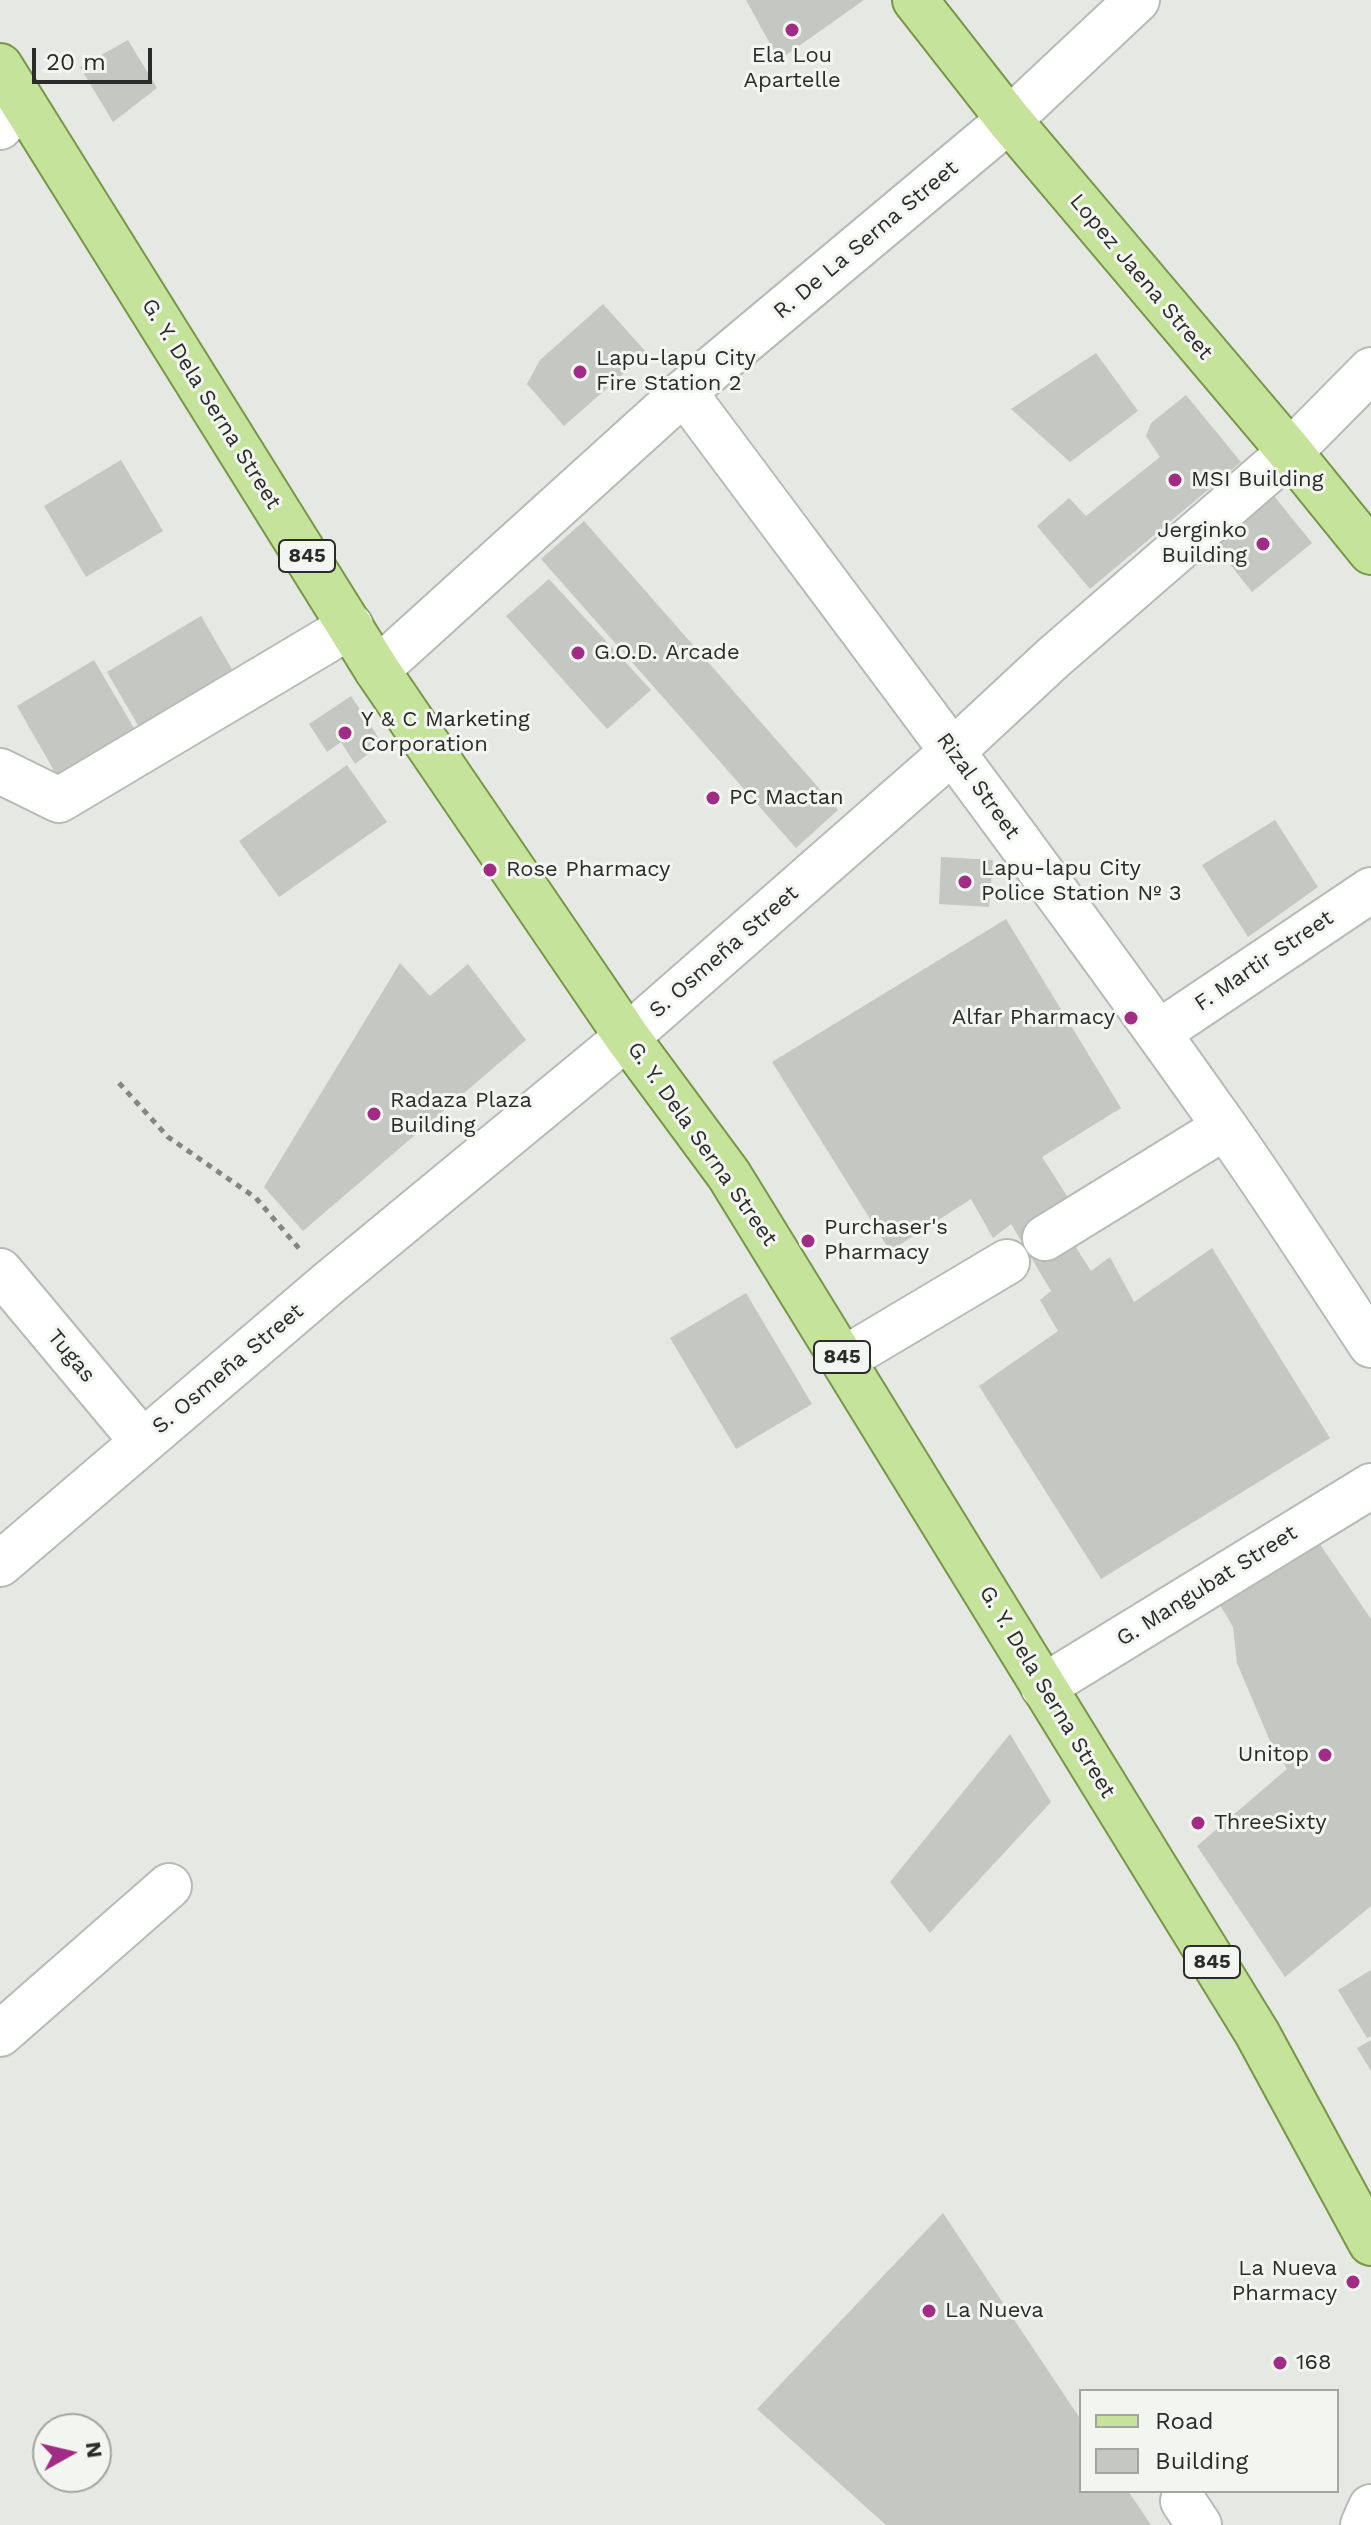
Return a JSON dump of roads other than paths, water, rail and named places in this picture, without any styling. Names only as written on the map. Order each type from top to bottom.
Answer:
[{"type":"main road","name":"Lopez Jaena Street","points":[[915,0],[1009,120],[1290,452],[1366,536]]},
{"type":"main road","name":"G. Y. Dela Serna Street","points":[[0,66],[11,115],[351,626],[377,670],[627,1037],[729,1175],[1277,2067],[1371,2243]]},
{"type":"street","name":"R. De La Serna Street","points":[[377,670],[684,392],[1009,120],[1137,0]]},
{"type":"street","name":"S. Osmeña Street","points":[[0,1564],[329,1283],[627,1037],[1290,452],[1371,370]]},
{"type":"street","name":"Rizal Street","points":[[684,392],[953,751],[1158,1033],[1371,1345]]},
{"type":"street","points":[[0,771],[59,800],[351,626]]},
{"type":"street","name":"F. Martir Street","points":[[1158,1033],[1371,890]]},
{"type":"street","points":[[1045,1238],[1225,1127]]},
{"type":"street","points":[[844,1359],[1007,1262]]},
{"type":"street","name":"Tugas","points":[[0,1271],[142,1441]]},
{"type":"street","name":"G. Mangubat Street","points":[[1043,1687],[1371,1486]]},
{"type":"street","points":[[0,2034],[169,1886]]},
{"type":"street","points":[[1363,2525],[1371,2507]]},
{"type":"place","name":"Ela Lou Apartelle","points":[[792,30]]},
{"type":"place","name":"Lapu-lapu City Fire Station 2","points":[[580,372]]},
{"type":"place","name":"MSI Building","points":[[1175,480]]},
{"type":"place","name":"Jerginko Building","points":[[1263,544]]},
{"type":"place","name":"G.O.D. Arcade","points":[[578,653]]},
{"type":"place","name":"Y & C Marketing Corporation","points":[[345,733]]},
{"type":"place","name":"PC Mactan","points":[[713,798]]},
{"type":"place","name":"Rose Pharmacy","points":[[490,870]]},
{"type":"place","name":"Lapu-lapu City Police Station № 3","points":[[965,882]]},
{"type":"place","name":"Alfar Pharmacy","points":[[1131,1018]]},
{"type":"place","name":"Radaza Plaza Building","points":[[374,1114]]},
{"type":"place","name":"Purchaser's Pharmacy","points":[[808,1241]]},
{"type":"place","name":"Unitop","points":[[1325,1755]]},
{"type":"place","name":"ThreeSixty","points":[[1198,1823]]},
{"type":"place","name":"La Nueva Pharmacy","points":[[1353,2282]]},
{"type":"place","name":"La Nueva","points":[[929,2311]]},
{"type":"place","name":"168","points":[[1280,2363]]}]
